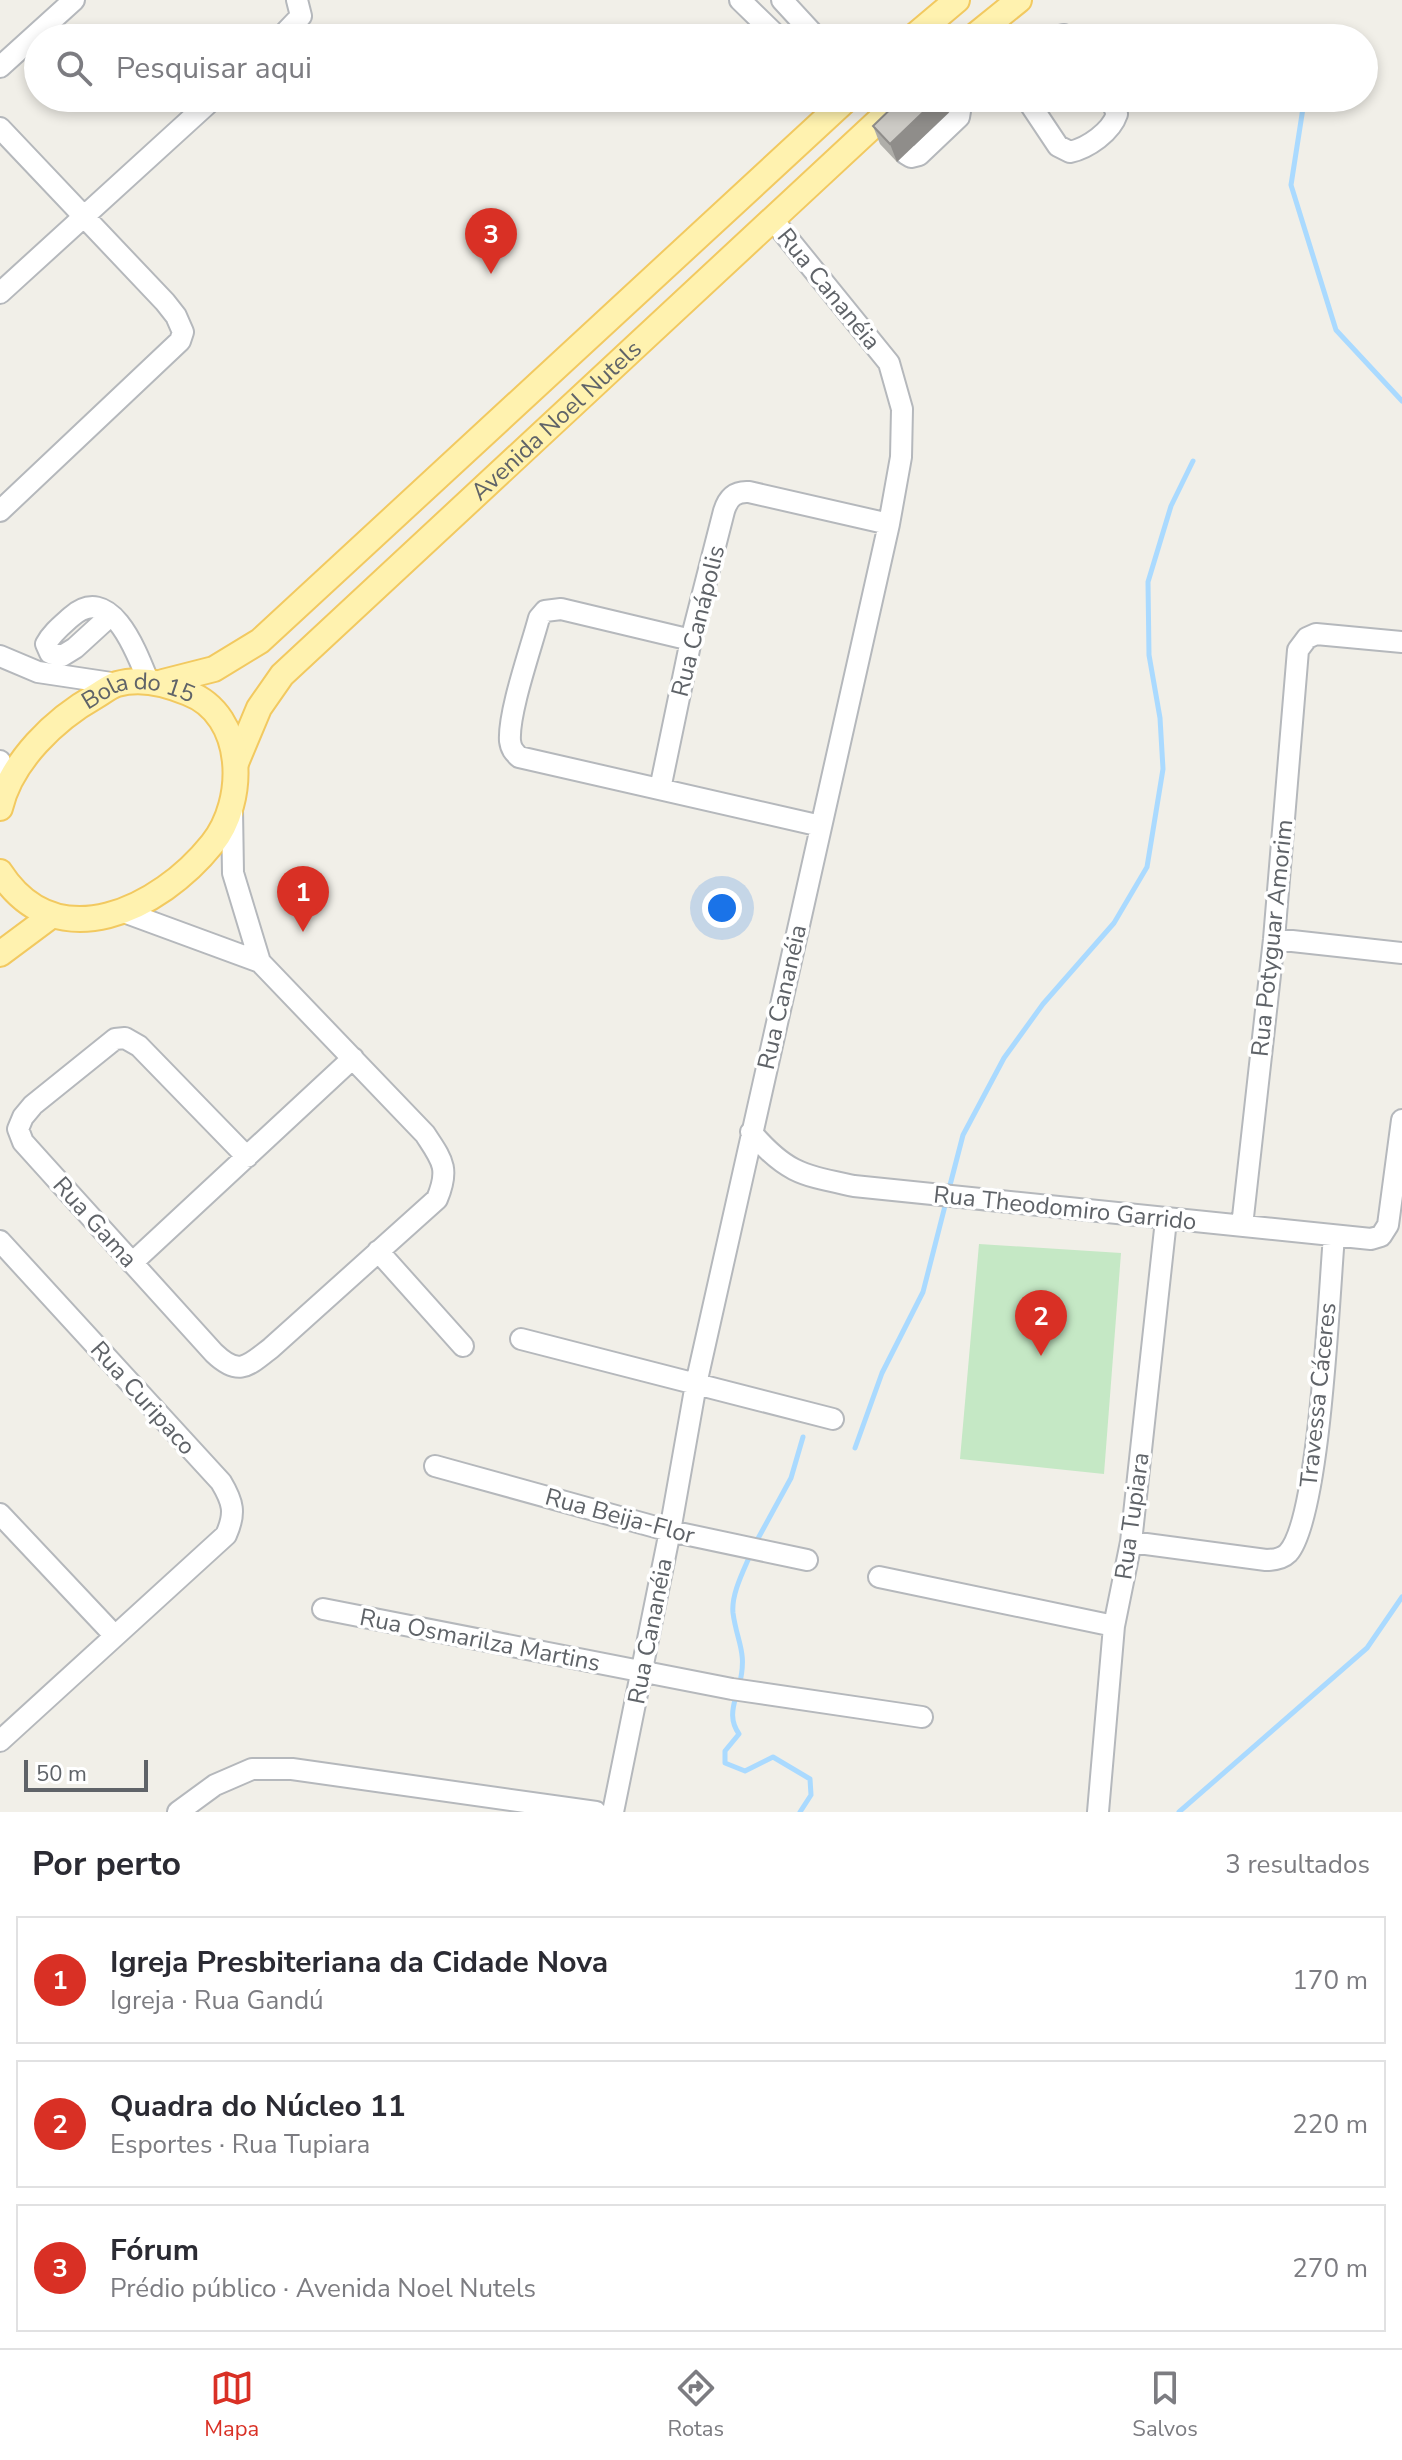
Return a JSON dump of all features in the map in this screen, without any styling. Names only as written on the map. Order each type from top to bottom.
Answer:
[{"type":"main road","points":[[929,24],[957,0]]},
{"type":"main road","points":[[989,24],[1019,0]]},
{"type":"main road","name":"Avenida Noel Nutels","points":[[156,683],[214,669],[260,641],[830,112]]},
{"type":"main road","name":"Avenida Noel Nutels","points":[[236,763],[259,708],[282,675],[773,220],[883,129],[894,112]]},
{"type":"main road","name":"Bola do 15","points":[[0,872],[25,902],[51,916],[93,919],[124,912],[182,875],[214,843],[232,804],[236,763],[231,737],[216,711],[198,696],[156,683],[118,684],[75,708],[30,751],[2,798]]},
{"type":"main road","points":[[0,954],[51,916]]},
{"type":"street","points":[[47,24],[74,0]]},
{"type":"street","points":[[740,0],[765,24]]},
{"type":"street","points":[[782,0],[804,24]]},
{"type":"street","points":[[0,67],[24,45]]},
{"type":"street","points":[[0,293],[198,112]]},
{"type":"street","points":[[906,154],[911,157],[919,155],[959,117],[960,112]]},
{"type":"street","points":[[1035,112],[1058,146],[1070,152],[1082,150],[1113,124],[1116,112]]},
{"type":"street","points":[[0,128],[165,302],[183,332],[180,341],[0,511]]},
{"type":"street","name":"Rua Cananéia","points":[[613,1812],[670,1531],[696,1384],[889,524],[901,457],[902,409],[889,363],[773,220]]},
{"type":"street","name":"Rua Canápolis","points":[[660,789],[691,640],[726,504],[741,492],[889,524]]},
{"type":"street","points":[[691,640],[561,609],[545,611],[539,618],[511,730],[512,750],[519,757],[821,826]]},
{"type":"street","points":[[110,616],[131,640],[156,683]]},
{"type":"street","name":"Rua Potyguar Amorim","points":[[1242,1226],[1274,939],[1298,650],[1307,638],[1316,634],[1402,642]]},
{"type":"street","points":[[0,656],[38,672],[118,684]]},
{"type":"street","points":[[0,761],[2,798]]},
{"type":"street","points":[[232,804],[233,873],[260,962]]},
{"type":"street","points":[[124,912],[260,962],[425,1134],[446,1173],[442,1187],[437,1199],[378,1251],[463,1346]]},
{"type":"street","points":[[1274,939],[1402,953]]},
{"type":"street","name":"Rua Gama","points":[[247,1157],[160,1066],[139,1046],[125,1038],[115,1039],[23,1117],[18,1129],[23,1142],[228,1366],[240,1368],[252,1363],[378,1251]]},
{"type":"street","points":[[132,1263],[353,1058]]},
{"type":"street","name":"Rua Theodomiro Garrido","points":[[751,1132],[786,1167],[808,1176],[854,1186],[1371,1239],[1381,1236],[1388,1225],[1402,1120]]},
{"type":"street","name":"Rua Tupiara","points":[[1098,1812],[1114,1626],[1131,1542],[1166,1220]]},
{"type":"street","name":"Travessa Cáceres","points":[[1131,1542],[1266,1560],[1284,1556],[1295,1541],[1306,1509],[1314,1467],[1334,1236]]},
{"type":"street","name":"Rua Curipaco","points":[[0,1241],[221,1482],[232,1501],[234,1518],[226,1535],[115,1636]]},
{"type":"street","points":[[521,1339],[833,1419]]},
{"type":"street","name":"Rua Beija-Flor","points":[[435,1466],[670,1531],[807,1560]]},
{"type":"street","points":[[0,1514],[115,1636],[0,1741]]},
{"type":"street","points":[[879,1577],[1114,1626]]},
{"type":"street","name":"Rua Osmarilza Martins","points":[[323,1609],[732,1689],[922,1717]]},
{"type":"street","points":[[178,1812],[215,1785],[252,1769],[292,1769],[596,1812]]},
{"type":"green space","points":[[979,1244],[1121,1253],[1104,1474],[960,1459]]},
{"type":"building","points":[[888,112],[923,112],[890,144],[873,126]]},
{"type":"waterway","points":[[1302,112],[1291,185],[1336,330],[1402,401]]},
{"type":"waterway","points":[[949,1189],[963,1135],[1004,1058],[1043,1004],[1114,923],[1147,867],[1163,769],[1160,718],[1149,655],[1148,582],[1171,506],[1193,461]]},
{"type":"waterway","points":[[855,1448],[882,1373],[923,1292],[946,1202]]},
{"type":"waterway","points":[[755,1544],[791,1478],[803,1437]]},
{"type":"waterway","points":[[739,1686],[742,1656],[733,1606],[751,1553]]},
{"type":"waterway","points":[[1179,1812],[1367,1648],[1402,1597]]},
{"type":"waterway","points":[[736,1696],[733,1715],[739,1734],[725,1751],[725,1763],[745,1771],[773,1757],[810,1779],[811,1795],[800,1812]]},
{"type":"place","name":"Fórum","points":[[491,274]]},
{"type":"place","name":"Igreja Presbiteriana da Cidade Nova","points":[[303,932]]},
{"type":"place","name":"Quadra do Núcleo 11","points":[[1041,1356]]}]
